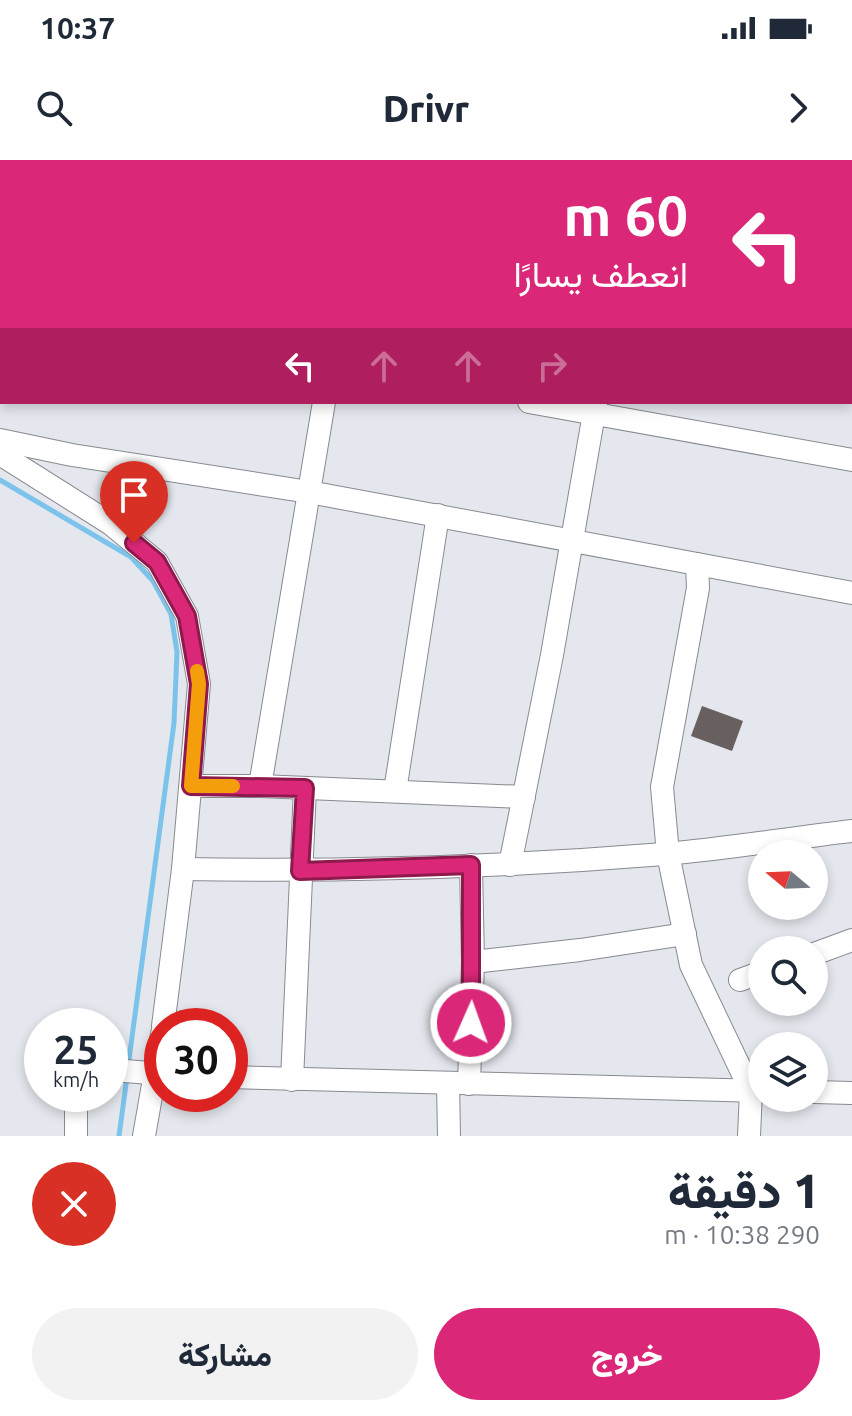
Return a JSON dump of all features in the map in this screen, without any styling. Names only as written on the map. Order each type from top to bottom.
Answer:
[{"type":"street","points":[[260,786],[324,404]]},
{"type":"street","points":[[551,404],[595,408],[852,460]]},
{"type":"street","points":[[510,865],[595,408]]},
{"type":"street","points":[[0,440],[72,455],[309,492],[572,539],[852,593]]},
{"type":"street","points":[[0,454],[111,524],[157,562],[187,616],[199,684],[183,869],[165,1008]]},
{"type":"street","points":[[395,791],[438,515]]},
{"type":"street","points":[[697,564],[698,588],[662,787],[668,854],[691,965],[748,1074]]},
{"type":"street","points":[[191,786],[524,797]]},
{"type":"street","points":[[292,1080],[305,788]]},
{"type":"street","points":[[183,869],[300,871],[510,865],[668,854],[852,831]]},
{"type":"street","points":[[449,1136],[459,1083],[473,962],[471,865]]},
{"type":"street","points":[[473,962],[685,934]]},
{"type":"street","points":[[828,949],[852,940]]},
{"type":"street","points":[[740,980],[748,977]]},
{"type":"street","points":[[248,1078],[748,1091]]},
{"type":"street","points":[[828,1092],[852,1093]]},
{"type":"street","points":[[76,1112],[76,1136]]},
{"type":"street","points":[[144,1136],[148,1112]]},
{"type":"street","points":[[749,1136],[753,1112]]},
{"type":"building","points":[[702,706],[743,721],[732,751],[691,736]]},
{"type":"waterway","points":[[0,480],[131,557],[153,581],[171,614],[177,652],[174,723],[128,1067]]},
{"type":"waterway","points":[[119,1136],[122,1112]]},
{"type":"slow traffic","points":[[197,671],[199,684],[191,786],[233,786]]},
{"type":"route","points":[[134,543],[157,562],[187,616],[199,684],[191,786],[305,788],[300,871],[471,865],[471,1023]]}]
